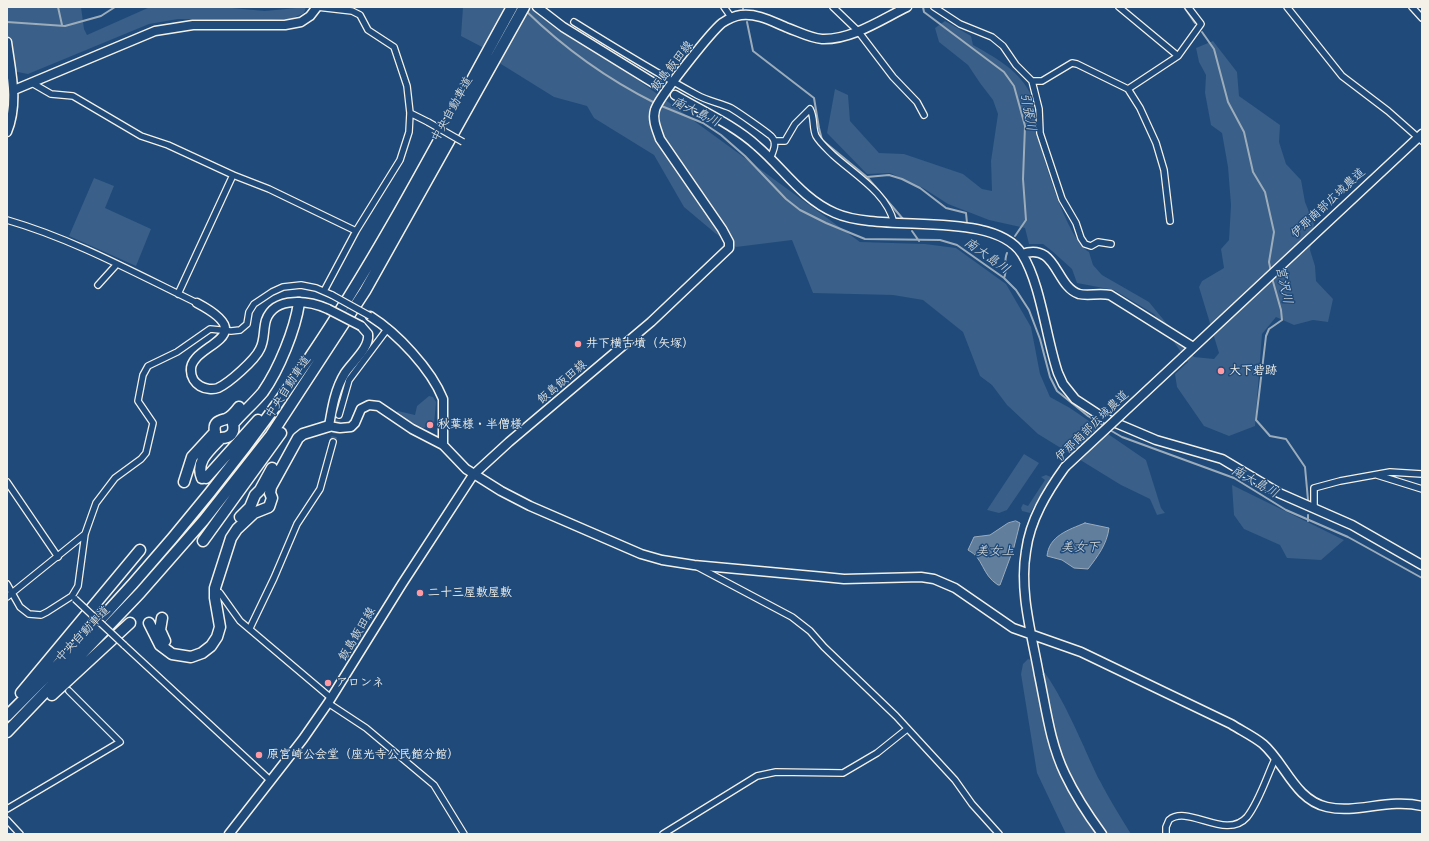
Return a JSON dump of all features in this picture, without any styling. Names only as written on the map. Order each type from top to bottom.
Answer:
[{"type":"highway","name":"中央自動車道","points":[[7,733],[140,593],[204,520],[271,436],[325,354],[403,224],[497,44],[512,7]]},
{"type":"highway","name":"中央自動車道","points":[[7,716],[111,609],[166,546],[234,463],[311,355],[395,217],[497,44],[524,7]]},
{"type":"highway","points":[[299,303],[292,333],[263,392],[233,424],[234,429],[232,433],[225,438],[221,438],[203,457],[201,467],[204,478],[274,401],[311,355]]},
{"type":"highway","points":[[203,541],[280,434],[317,372],[325,354]]},
{"type":"highway","points":[[184,482],[192,457],[215,432],[214,427],[216,423],[232,414],[271,376]]},
{"type":"highway","points":[[162,618],[161,635],[167,643],[175,648],[190,650],[200,647],[208,640],[213,631],[214,621],[209,597],[210,586],[227,532],[250,507],[255,496],[294,433],[307,428],[329,426]]},
{"type":"highway","points":[[149,623],[160,645],[172,654],[187,657],[197,655],[211,646],[217,637],[220,626],[215,598],[216,588],[233,534],[254,513],[269,507],[272,498],[270,486],[298,438],[303,434],[329,426]]},
{"type":"highway","points":[[7,710],[140,550]]},
{"type":"highway","points":[[7,733],[130,623]]},
{"type":"street","points":[[14,90],[155,31],[194,25],[285,25],[301,22],[310,16],[317,7],[352,11],[360,15],[368,30],[394,47],[407,86],[410,113],[409,132],[400,160],[356,232],[324,291]]},
{"type":"street","points":[[537,7],[563,27],[657,85]]},
{"type":"street","points":[[724,7],[731,17],[742,15],[760,16],[807,36],[821,39],[834,38],[858,31],[907,7]]},
{"type":"street","points":[[833,7],[858,31],[894,77],[917,102],[924,115]]},
{"type":"street","points":[[934,7],[960,24],[992,38],[1003,46],[1016,64],[1032,81],[1039,109],[1040,133],[1062,199],[1076,223],[1081,238],[1085,244],[1091,246],[1098,242],[1111,244]]},
{"type":"street","points":[[1119,7],[1178,56]]},
{"type":"street","points":[[1128,89],[1178,56],[1201,24],[1188,7]]},
{"type":"street","points":[[1287,7],[1342,76],[1421,137]]},
{"type":"street","points":[[1412,7],[1422,18]]},
{"type":"street","name":"飯島飯田線","points":[[229,834],[271,781],[329,701],[402,584],[473,475],[509,442],[651,322],[729,248],[729,242],[722,229],[660,139],[654,119],[655,109],[673,82],[721,24],[731,17]]},
{"type":"street","points":[[574,22],[673,82],[700,96],[732,109],[771,136],[775,142],[775,147],[770,158]]},
{"type":"street","points":[[7,42],[14,90],[12,113],[7,132]]},
{"type":"street","points":[[1032,81],[1042,81],[1072,63],[1128,89],[1140,108],[1156,143],[1164,170],[1170,221]]},
{"type":"street","points":[[32,83],[51,94],[73,96],[141,136],[168,144],[233,175],[269,189],[356,232]]},
{"type":"street","points":[[675,95],[757,145],[811,199],[828,210],[854,218],[894,223],[983,230],[1008,241],[1022,254],[1035,286],[1062,384],[1076,399],[1091,410],[1126,428],[1156,440],[1222,459],[1279,493],[1314,510],[1352,525],[1422,565]]},
{"type":"street","points":[[775,142],[785,141],[795,124],[810,109],[813,116],[815,135],[824,146],[869,185],[892,212],[894,223]]},
{"type":"street","points":[[410,113],[463,142]]},
{"type":"street","name":"伊那南部広域農道","points":[[1102,834],[1065,774],[1054,745],[1025,593],[1024,570],[1026,551],[1034,519],[1049,491],[1065,467],[1310,237],[1421,137]]},
{"type":"street","points":[[178,294],[233,175]]},
{"type":"street","points":[[7,220],[34,228],[117,264],[217,314],[221,319],[224,330],[218,342],[197,355],[192,364],[192,377],[200,386],[213,389],[225,384],[258,352],[263,343],[267,318],[270,312],[282,305],[299,303],[312,304],[328,309],[361,326],[368,334],[367,342],[339,384],[329,426],[340,428],[351,427],[355,423],[362,409],[373,405],[383,409],[420,434],[443,445],[458,462],[473,475],[530,506],[603,539],[662,560],[694,565],[844,579],[934,579],[955,588],[1000,621],[1032,636],[1081,652],[1231,724],[1263,744],[1296,787],[1316,803],[1326,807],[1345,808],[1400,803],[1422,806]]},
{"type":"street","points":[[1022,254],[1037,252],[1046,256],[1071,289],[1079,294],[1098,293],[1110,295],[1193,347]]},
{"type":"street","points":[[98,285],[117,264]]},
{"type":"street","points":[[7,584],[20,607],[29,614],[35,615],[47,612],[74,598],[78,586],[85,534],[100,496],[115,478],[141,459],[146,452],[153,423],[138,401],[143,375],[148,366],[178,352],[210,329],[236,331],[244,327],[254,304],[283,287],[301,285],[324,291],[370,316],[388,328],[422,366],[441,393],[443,399],[443,445]]},
{"type":"street","points":[[338,415],[349,380],[388,328]]},
{"type":"street","points":[[250,628],[274,578],[297,524],[308,505],[320,489],[333,442]]},
{"type":"street","points":[[1314,510],[1314,488],[1340,481],[1390,472],[1422,474]]},
{"type":"street","points":[[1375,475],[1422,489]]},
{"type":"street","points":[[7,482],[58,557]]},
{"type":"street","points":[[7,597],[85,534]]},
{"type":"street","points":[[694,565],[792,617],[810,631],[824,647],[867,687],[907,729],[954,780],[972,804],[1000,834]]},
{"type":"street","points":[[220,593],[240,621],[250,628],[329,701],[366,728],[434,785],[464,834]]},
{"type":"street","points":[[74,598],[271,781]]},
{"type":"street","points":[[7,809],[120,742],[69,691]]},
{"type":"street","points":[[663,834],[757,776],[776,772],[843,774],[877,753],[907,729]]},
{"type":"street","points":[[1166,834],[1166,827],[1169,820],[1180,815],[1224,827],[1240,823],[1246,818],[1251,810],[1275,759]]},
{"type":"street","points":[[7,820],[20,834]]},
{"type":"shaded area","points":[[7,7],[81,7],[84,29],[87,35],[150,7],[221,7],[265,11],[306,7],[304,13],[291,19],[178,19],[149,24],[28,74],[7,70]]},
{"type":"shaded area","points":[[463,7],[538,7],[860,242],[925,244],[956,248],[1006,284],[1031,327],[1040,374],[1050,397],[1070,408],[1146,460],[1161,508],[1165,513],[1157,515],[1150,499],[1121,485],[1038,434],[1007,405],[992,385],[980,376],[963,332],[923,300],[893,295],[813,293],[792,240],[736,247],[715,233],[684,207],[654,155],[594,118],[587,106],[554,97],[501,64],[482,47],[461,36]]},
{"type":"shaded area","points":[[945,21],[971,36],[973,45],[1004,64],[1024,83],[1033,101],[1037,133],[1050,179],[1072,231],[1080,244],[1089,252],[1093,265],[1102,275],[1149,302],[1194,357],[1214,359],[1219,353],[1199,287],[1202,281],[1224,268],[1221,249],[1229,240],[1231,205],[1228,167],[1222,133],[1211,125],[1205,93],[1206,75],[1199,62],[1196,48],[1213,41],[1237,72],[1239,96],[1280,125],[1279,142],[1286,164],[1301,180],[1305,202],[1314,224],[1310,250],[1315,266],[1316,281],[1333,299],[1328,322],[1313,320],[1294,325],[1276,317],[1262,334],[1255,426],[1229,436],[1204,426],[1177,387],[1175,374],[1188,362],[1154,314],[1114,290],[1077,283],[1072,269],[1052,251],[1043,244],[1029,244],[1025,228],[989,220],[948,204],[923,188],[890,173],[867,174],[827,133],[835,89],[848,95],[850,121],[879,153],[904,154],[963,174],[982,189],[992,191],[991,161],[998,114],[993,100],[968,65],[939,42],[935,28]]},
{"type":"shaded area","points":[[94,178],[114,186],[105,208],[151,229],[136,266],[69,236]]},
{"type":"shaded area","points":[[429,396],[433,397],[436,402],[434,425],[423,428],[394,414],[398,411],[415,415],[417,406]]},
{"type":"shaded area","points":[[1024,454],[1039,463],[1007,510],[999,513],[987,510]]},
{"type":"shaded area","points":[[1046,475],[1051,477],[1030,513],[1022,511],[1021,508],[1023,504],[1028,506],[1045,480],[1041,477]]},
{"type":"shaded area","points":[[1232,485],[1344,540],[1321,560],[1287,558],[1280,545],[1244,529],[1234,515]]},
{"type":"shaded area","points":[[1028,659],[1037,665],[1048,677],[1058,693],[1103,788],[1131,834],[1066,834],[1037,773],[1021,674],[1023,664]]},
{"type":"water","name":"美女上","points":[[1016,521],[1020,523],[1014,547],[1000,585],[998,585],[988,576],[977,557],[968,550],[974,537],[990,535],[1008,523]]},
{"type":"water","name":"美女下","points":[[1085,523],[1109,528],[1104,545],[1099,555],[1088,569],[1074,568],[1062,560],[1047,556],[1051,543],[1055,539],[1066,531]]},
{"type":"waterway","points":[[58,7],[62,25]]},
{"type":"waterway","name":"南大島川","points":[[7,22],[65,26],[101,16],[115,7]]},
{"type":"waterway","name":"引張川","points":[[923,7],[924,12],[1004,72],[1014,86],[1025,126],[1023,179],[1026,220],[1015,236]]},
{"type":"waterway","name":"宮沢川","points":[[1184,7],[1195,23]]},
{"type":"waterway","name":"南大島川","points":[[526,11],[555,38],[587,62],[620,84],[655,103]]},
{"type":"waterway","points":[[747,22],[753,51],[814,98],[822,140],[867,177],[903,219]]},
{"type":"waterway","name":"宮沢川","points":[[1202,32],[1214,49],[1228,102],[1244,132],[1253,172],[1265,192],[1274,232],[1269,262],[1271,272]]},
{"type":"waterway","name":"南大島川","points":[[659,105],[703,123],[721,135],[745,156],[786,199],[800,210],[826,223],[865,239],[940,240],[957,245],[1004,278],[1016,290],[1029,310],[1040,339],[1050,377],[1057,391],[1088,416],[1104,426]]},
{"type":"waterway","points":[[867,177],[889,175],[902,179],[920,188],[946,208],[966,213],[967,223]]},
{"type":"waterway","name":"南大島川","points":[[912,231],[919,241]]},
{"type":"waterway","name":"引張川","points":[[1004,278],[1006,272],[1005,260],[1007,253]]},
{"type":"waterway","name":"宮沢川","points":[[1272,278],[1281,310],[1282,320],[1269,329],[1266,336],[1256,420],[1270,436],[1286,439],[1305,467],[1308,500]]},
{"type":"waterway","name":"南大島川","points":[[1108,429],[1122,437],[1234,478],[1286,510],[1348,537],[1422,578]]},
{"type":"waterway","name":"南大島川","points":[[1308,515],[1308,521]]},
{"type":"tunnel","points":[[657,85],[675,95]]},
{"type":"tunnel","points":[[333,442],[339,415]]},
{"type":"place","name":"井下横古墳（矢塚）","points":[[578,344]]},
{"type":"place","name":"大下砦跡","points":[[1221,371]]},
{"type":"place","name":"秋葉様・半僧様","points":[[430,425]]},
{"type":"place","name":"二十三屋敷屋敷","points":[[420,593]]},
{"type":"place","name":"アロンネ","points":[[328,683]]},
{"type":"place","name":"原宮崎公会堂（座光寺公民館分館）","points":[[259,755]]}]
